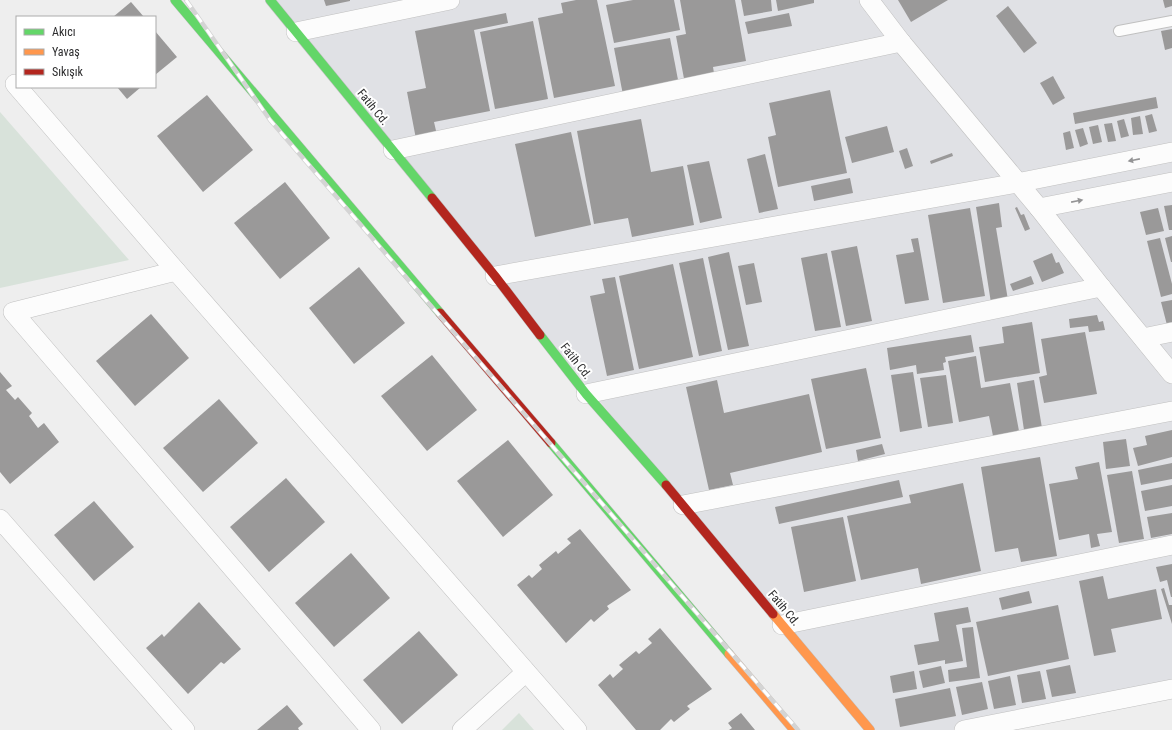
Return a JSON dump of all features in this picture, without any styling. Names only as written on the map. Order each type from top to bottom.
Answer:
[{"type":"street","points":[[175,0],[794,730]]},
{"type":"street","name":"Fatih Cd.","points":[[270,0],[496,276],[586,394],[683,505],[870,730]]},
{"type":"street","points":[[296,32],[450,0]]},
{"type":"street","points":[[869,0],[901,42],[1039,208],[1101,288],[1172,374]]},
{"type":"street","points":[[393,150],[901,42]]},
{"type":"street","points":[[18,88],[176,271],[577,730]]},
{"type":"street","points":[[496,276],[1017,183],[1172,152]]},
{"type":"street","points":[[1039,208],[1172,182]]},
{"type":"street","points":[[176,271],[6,313],[371,730]]},
{"type":"street","points":[[586,394],[1101,288]]},
{"type":"street","points":[[1143,338],[1172,332]]},
{"type":"street","points":[[683,505],[1172,411]]},
{"type":"street","points":[[0,519],[184,730]]},
{"type":"street","points":[[782,625],[1172,545]]},
{"type":"street","points":[[462,730],[526,672]]},
{"type":"street","points":[[964,730],[1172,689]]},
{"type":"lane","points":[[1119,31],[1172,21]]},
{"type":"shaded area","points":[[270,0],[1172,0],[1172,689],[964,730],[870,730]]},
{"type":"shaded area","points":[[0,112],[129,260],[0,288]]},
{"type":"shaded area","points":[[519,713],[534,730],[502,730]]},
{"type":"building","points":[[324,0],[350,0],[350,1],[326,6]]},
{"type":"building","points":[[576,0],[597,0],[615,86],[554,98],[538,18],[563,13],[561,3]]},
{"type":"building","points":[[633,0],[674,0],[680,30],[614,43],[606,5]]},
{"type":"building","points":[[680,0],[735,0],[746,61],[713,67],[715,79],[685,84],[676,36],[686,34]]},
{"type":"building","points":[[741,0],[771,0],[772,11],[744,16]]},
{"type":"building","points":[[776,0],[814,0],[814,3],[778,11]]},
{"type":"building","points":[[898,0],[948,0],[911,22]]},
{"type":"building","points":[[1163,0],[1172,0],[1172,6],[1165,8]]},
{"type":"building","points":[[131,2],[143,16],[114,16]]},
{"type":"building","points":[[1008,6],[1037,43],[1024,53],[996,16]]},
{"type":"building","points":[[506,13],[508,23],[474,30],[490,111],[434,122],[437,135],[416,139],[407,92],[426,88],[415,31]]},
{"type":"building","points":[[789,13],[792,26],[748,34],[745,22]]},
{"type":"building","points":[[533,21],[548,99],[495,109],[480,32]]},
{"type":"building","points":[[1172,29],[1172,48],[1165,50],[1161,31]]},
{"type":"building","points":[[156,32],[177,57],[156,74]]},
{"type":"building","points":[[670,38],[679,85],[623,95],[614,48]]},
{"type":"building","points":[[1053,76],[1065,98],[1053,105],[1040,83]]},
{"type":"building","points":[[118,88],[140,88],[127,99]]},
{"type":"building","points":[[830,90],[847,173],[778,187],[768,137],[776,135],[769,103]]},
{"type":"building","points":[[207,95],[253,150],[203,192],[157,136]]},
{"type":"building","points":[[1156,97],[1158,108],[1075,124],[1073,113]]},
{"type":"building","points":[[1152,114],[1157,131],[1149,133],[1145,116]]},
{"type":"building","points":[[1140,116],[1143,134],[1133,135],[1131,118]]},
{"type":"building","points":[[641,119],[651,172],[683,166],[694,225],[632,237],[628,218],[594,224],[577,131]]},
{"type":"building","points":[[1124,119],[1129,136],[1121,138],[1117,121]]},
{"type":"building","points":[[1112,123],[1116,141],[1108,142],[1104,124]]},
{"type":"building","points":[[1098,125],[1102,142],[1093,144],[1089,127]]},
{"type":"building","points":[[887,126],[894,152],[852,163],[845,137]]},
{"type":"building","points":[[1083,128],[1088,144],[1080,147],[1075,130]]},
{"type":"building","points":[[1070,131],[1074,148],[1066,150],[1063,133]]},
{"type":"building","points":[[571,132],[591,225],[535,237],[515,144]]},
{"type":"building","points":[[907,148],[913,166],[905,169],[899,151]]},
{"type":"building","points":[[952,153],[953,156],[931,164],[930,161]]},
{"type":"building","points":[[765,154],[778,209],[759,213],[747,159]]},
{"type":"building","points":[[709,161],[722,218],[700,223],[687,165]]},
{"type":"building","points":[[850,178],[853,193],[814,201],[811,186]]},
{"type":"building","points":[[285,182],[330,238],[280,279],[234,223]]},
{"type":"building","points":[[999,203],[1002,227],[996,228],[1008,300],[991,303],[976,207]]},
{"type":"building","points":[[1172,205],[1172,230],[1169,230],[1164,206]]},
{"type":"building","points":[[1017,207],[1021,215],[1024,214],[1030,229],[1025,231],[1015,208]]},
{"type":"building","points":[[970,208],[985,296],[943,303],[928,215]]},
{"type":"building","points":[[1158,208],[1164,231],[1146,235],[1140,212]]},
{"type":"building","points":[[1172,236],[1172,262],[1171,262],[1165,238]]},
{"type":"building","points":[[918,238],[929,300],[905,304],[896,255],[914,252],[911,239]]},
{"type":"building","points":[[1160,238],[1172,284],[1172,294],[1161,297],[1147,241]]},
{"type":"building","points":[[857,246],[872,321],[846,326],[831,251]]},
{"type":"building","points":[[729,252],[749,346],[728,350],[708,257]]},
{"type":"building","points":[[827,253],[841,327],[815,331],[801,258]]},
{"type":"building","points":[[1052,253],[1056,263],[1059,262],[1064,273],[1042,282],[1033,261]]},
{"type":"building","points":[[703,258],[722,351],[699,356],[679,263]]},
{"type":"building","points":[[754,263],[762,302],[746,305],[738,266]]},
{"type":"building","points":[[673,264],[693,357],[639,369],[619,276]]},
{"type":"building","points":[[359,267],[405,323],[354,364],[309,308]]},
{"type":"building","points":[[1031,276],[1034,284],[1013,291],[1010,284]]},
{"type":"building","points":[[615,277],[634,370],[607,376],[590,296],[605,293],[602,279]]},
{"type":"building","points":[[1172,300],[1172,324],[1167,325],[1161,302]]},
{"type":"building","points":[[151,314],[189,358],[135,406],[96,361]]},
{"type":"building","points":[[1097,315],[1099,322],[1103,321],[1105,330],[1089,332],[1088,326],[1070,328],[1069,319]]},
{"type":"building","points":[[1032,322],[1040,373],[985,382],[979,347],[1004,343],[1002,327]]},
{"type":"building","points":[[1085,332],[1097,394],[1044,403],[1039,377],[1047,375],[1041,339]]},
{"type":"building","points":[[971,335],[974,352],[945,357],[946,362],[943,363],[944,370],[917,374],[916,365],[890,370],[887,348]]},
{"type":"building","points":[[432,355],[477,410],[427,451],[381,396]]},
{"type":"building","points":[[976,356],[981,388],[1010,383],[1019,431],[993,436],[989,416],[959,422],[948,361]]},
{"type":"building","points":[[866,368],[881,438],[826,449],[811,379]]},
{"type":"building","points":[[0,372],[12,386],[6,390],[15,400],[18,397],[32,413],[29,416],[38,428],[44,423],[59,442],[10,484],[0,472]]},
{"type":"building","points":[[913,372],[922,428],[900,432],[891,375]]},
{"type":"building","points":[[946,375],[953,423],[928,427],[920,378]]},
{"type":"building","points":[[717,380],[724,413],[809,394],[822,452],[730,473],[733,485],[709,490],[686,387]]},
{"type":"building","points":[[1034,380],[1042,428],[1024,430],[1017,383]]},
{"type":"building","points":[[219,399],[258,443],[203,492],[163,448]]},
{"type":"building","points":[[1172,430],[1172,457],[1138,466],[1133,448],[1147,445],[1145,436]]},
{"type":"building","points":[[1126,439],[1130,466],[1106,469],[1103,442]]},
{"type":"building","points":[[508,440],[553,495],[503,537],[457,481]]},
{"type":"building","points":[[882,444],[885,454],[858,461],[856,450]]},
{"type":"building","points":[[1040,457],[1057,556],[1021,562],[1018,548],[995,552],[981,467]]},
{"type":"building","points":[[1099,462],[1112,532],[1097,534],[1100,546],[1091,548],[1089,534],[1059,540],[1049,484],[1078,479],[1075,467]]},
{"type":"building","points":[[1172,463],[1172,479],[1141,485],[1138,470]]},
{"type":"building","points":[[1132,471],[1144,539],[1119,543],[1107,475]]},
{"type":"building","points":[[286,478],[325,522],[269,572],[230,527]]},
{"type":"building","points":[[899,480],[903,497],[779,524],[775,507]]},
{"type":"building","points":[[963,483],[981,571],[921,584],[918,568],[861,580],[847,516],[911,503],[909,495]]},
{"type":"building","points":[[1172,485],[1172,506],[1145,511],[1141,491]]},
{"type":"building","points":[[94,501],[134,547],[94,581],[54,535]]},
{"type":"building","points":[[1172,513],[1172,534],[1151,538],[1147,517]]},
{"type":"building","points":[[843,517],[856,581],[804,592],[791,527]]},
{"type":"building","points":[[580,529],[631,590],[607,606],[609,609],[594,622],[591,619],[566,643],[517,585],[529,575],[532,578],[542,569],[539,565],[556,551],[558,554],[571,543],[567,539]]},
{"type":"building","points":[[351,553],[390,598],[334,647],[295,603]]},
{"type":"building","points":[[1172,564],[1171,597],[1167,580],[1160,582],[1156,567]]},
{"type":"building","points":[[1103,576],[1108,599],[1156,589],[1162,619],[1111,629],[1116,652],[1094,656],[1079,581]]},
{"type":"building","points":[[1164,588],[1169,605],[1172,605],[1172,624],[1161,589]]},
{"type":"building","points":[[1029,591],[1032,603],[1002,610],[999,598]]},
{"type":"building","points":[[199,602],[241,649],[224,664],[221,662],[188,694],[146,648],[162,634],[164,637]]},
{"type":"building","points":[[1058,605],[1069,659],[988,676],[976,622]]},
{"type":"building","points":[[968,607],[971,622],[956,625],[963,661],[945,664],[945,660],[918,665],[914,645],[939,641],[934,613]]},
{"type":"building","points":[[973,627],[980,678],[949,682],[948,670],[967,667],[962,628]]},
{"type":"building","points":[[660,628],[712,689],[687,706],[690,709],[674,722],[671,719],[660,730],[636,730],[598,685],[610,674],[613,678],[623,669],[619,665],[636,651],[639,654],[652,643],[648,639]]},
{"type":"building","points":[[419,631],[458,675],[402,724],[363,680]]},
{"type":"building","points":[[1070,665],[1076,693],[1052,697],[1046,670]]},
{"type":"building","points":[[941,666],[945,683],[923,688],[919,671]]},
{"type":"building","points":[[914,671],[917,689],[893,693],[890,676]]},
{"type":"building","points":[[1040,671],[1046,699],[1022,703],[1017,675]]},
{"type":"building","points":[[1010,676],[1016,705],[994,709],[988,681]]},
{"type":"building","points":[[982,682],[988,709],[962,715],[956,687]]},
{"type":"building","points":[[950,688],[956,716],[900,727],[895,699]]},
{"type":"building","points":[[287,705],[303,724],[298,728],[299,730],[257,730]]},
{"type":"building","points":[[741,713],[755,730],[729,730],[732,728],[728,723]]},
{"type":"railway","points":[[186,0],[270,120],[798,730]]},
{"type":"traffic: fast","points":[[175,0],[440,313]]},
{"type":"traffic: fast","points":[[270,0],[432,198]]},
{"type":"traffic: fast","points":[[540,335],[586,394],[666,485]]},
{"type":"traffic: fast","points":[[551,443],[729,654]]},
{"type":"traffic: slow","points":[[773,614],[870,730]]},
{"type":"traffic: slow","points":[[729,654],[794,730]]},
{"type":"traffic: jam","points":[[432,198],[540,335]]},
{"type":"traffic: jam","points":[[440,313],[551,443]]},
{"type":"traffic: jam","points":[[666,485],[773,614]]}]
